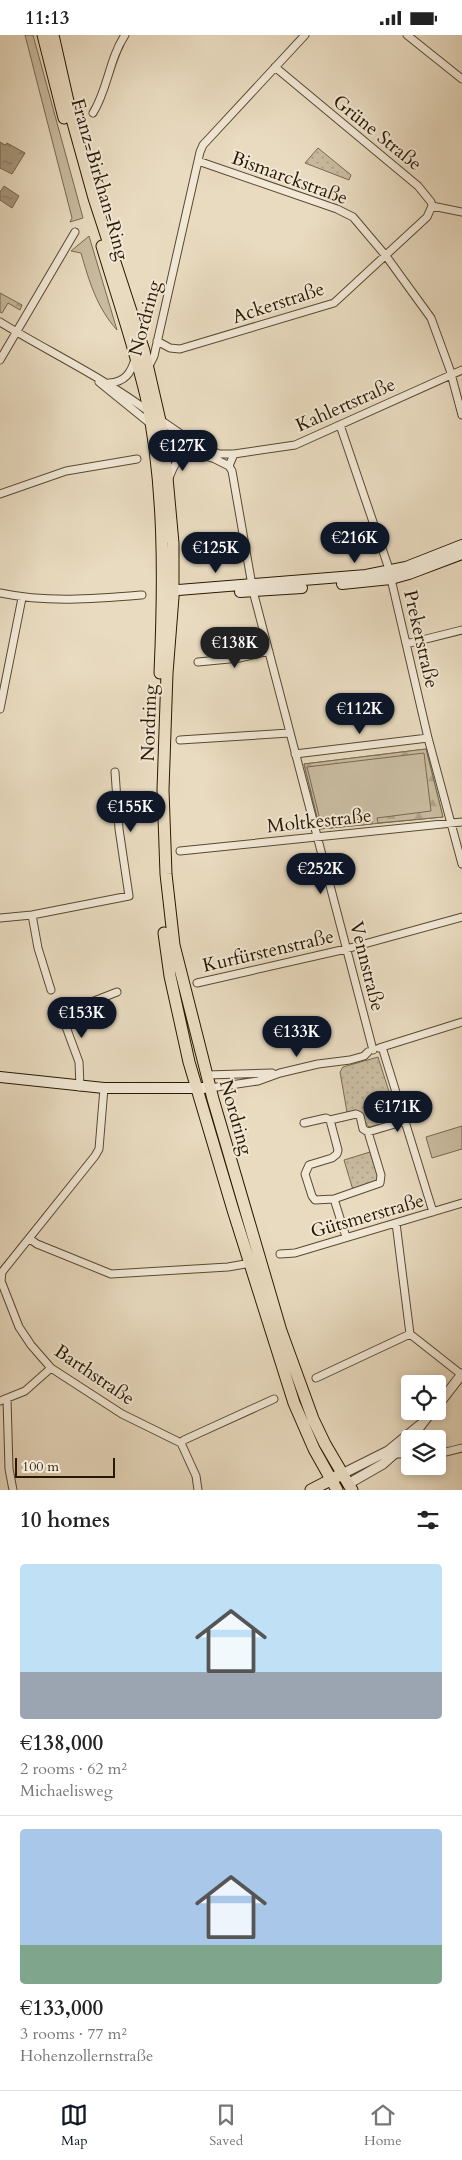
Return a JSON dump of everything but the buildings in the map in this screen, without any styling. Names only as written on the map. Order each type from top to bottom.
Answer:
[{"type":"main road","name":"Franz-Birkhan-Ring","points":[[42,35],[83,185],[144,391]]},
{"type":"main road","name":"Franz-Birkhan-Ring","points":[[53,35],[72,119],[94,198],[131,307],[148,368]]},
{"type":"main road","name":"Nordring","points":[[148,368],[156,422],[159,503],[167,594],[164,747],[166,873],[174,945],[210,1088],[287,1348],[340,1485]]},
{"type":"main road","name":"Nordring","points":[[144,391],[149,412],[162,434],[173,543],[167,594],[156,790],[158,874],[170,976],[196,1088],[294,1403],[314,1449],[340,1485]]},
{"type":"main road","points":[[390,575],[462,545]]},
{"type":"main road","points":[[167,594],[409,575],[462,554]]},
{"type":"main road","points":[[193,1075],[207,1075]]},
{"type":"main road","points":[[0,1077],[104,1089],[210,1088]]},
{"type":"main road","points":[[311,1490],[340,1485]]},
{"type":"street","points":[[93,113],[100,102],[116,54],[125,35]]},
{"type":"street","name":"Nordring","points":[[148,368],[157,341],[203,145],[305,35]]},
{"type":"street","points":[[407,35],[462,79]]},
{"type":"street","name":"Grüne Straße","points":[[275,67],[418,186],[426,194],[432,206]]},
{"type":"street","name":"Bismarckstraße","points":[[198,161],[337,209],[353,217],[386,256],[431,318],[451,373],[462,415]]},
{"type":"street","points":[[432,206],[462,212]]},
{"type":"street","name":"Ackerstraße","points":[[157,341],[170,348],[180,349],[334,303],[427,217],[432,206]]},
{"type":"street","points":[[0,361],[75,232]]},
{"type":"street","name":"Kahlertstraße","points":[[0,322],[90,375],[156,422],[197,445],[219,454],[234,454],[301,443],[451,373],[462,370]]},
{"type":"street","points":[[108,383],[119,382],[126,378],[132,369],[135,356]]},
{"type":"street","name":"Kahlertstraße","points":[[90,375],[108,383],[149,412]]},
{"type":"street","name":"Prekerstraße","points":[[340,425],[390,575],[428,738],[462,864]]},
{"type":"street","points":[[162,434],[185,450],[215,459],[229,466],[234,454]]},
{"type":"street","points":[[168,483],[177,461],[187,454],[195,453]]},
{"type":"street","points":[[0,494],[66,471],[137,459]]},
{"type":"street","name":"Vennstraße","points":[[229,466],[232,471],[252,588],[289,733],[318,836],[370,1051]]},
{"type":"street","points":[[0,593],[22,598],[68,600],[142,595]]},
{"type":"street","points":[[0,709],[22,598]]},
{"type":"street","points":[[405,642],[462,630]]},
{"type":"street","points":[[198,662],[240,658],[268,651]]},
{"type":"street","points":[[180,740],[289,733]]},
{"type":"street","points":[[295,754],[428,738]]},
{"type":"street","points":[[0,918],[32,915],[129,896],[119,829],[115,772]]},
{"type":"street","name":"Moltkestraße","points":[[180,851],[462,821]]},
{"type":"street","points":[[32,915],[38,948],[51,990]]},
{"type":"street","name":"Kurfürstenstraße","points":[[197,983],[346,949],[462,917]]},
{"type":"street","points":[[80,1087],[79,1062],[60,1011],[117,992]]},
{"type":"street","points":[[210,1088],[258,1081],[280,1073],[344,1059],[349,1055],[370,1051],[462,1022]]},
{"type":"street","points":[[382,1047],[433,1212]]},
{"type":"street","points":[[207,1075],[280,1073]]},
{"type":"street","name":"Barthstraße","points":[[104,1089],[98,1149],[95,1156],[2,1272],[3,1295],[25,1337],[51,1368],[122,1414],[181,1443]]},
{"type":"street","points":[[304,1123],[356,1114],[360,1116],[364,1129],[368,1133],[381,1175],[378,1185],[334,1199],[315,1200],[312,1196],[305,1174],[310,1165],[332,1158],[337,1154],[338,1149],[330,1120]]},
{"type":"street","points":[[368,1133],[406,1121]]},
{"type":"street","points":[[334,1199],[346,1237]]},
{"type":"street","name":"Gütsmerstraße","points":[[280,1254],[295,1253],[462,1203]]},
{"type":"street","points":[[396,1223],[410,1334],[462,1375],[446,1395]]},
{"type":"street","points":[[30,1239],[37,1244],[111,1274],[228,1267],[251,1263]]},
{"type":"street","points":[[316,1378],[410,1334]]},
{"type":"street","points":[[13,1490],[9,1469],[3,1400],[25,1391],[51,1368]]},
{"type":"street","points":[[200,1489],[181,1443],[184,1439],[274,1399]]},
{"type":"street","points":[[416,1430],[424,1420]]},
{"type":"street","points":[[340,1485],[388,1451],[420,1425]]},
{"type":"street","points":[[340,1485],[360,1479],[401,1448]]},
{"type":"street","points":[[446,1452],[462,1448]]},
{"type":"street","points":[[395,1454],[401,1454]]},
{"type":"green space","points":[[25,35],[33,35],[83,218],[70,222],[72,218]]},
{"type":"green space","points":[[318,148],[351,175],[349,180],[305,163]]},
{"type":"green space","points":[[89,236],[117,330],[99,303],[81,253],[71,251]]},
{"type":"green space","points":[[0,293],[22,305],[20,310],[8,303],[2,313],[0,312]]},
{"type":"green space","points":[[426,749],[443,817],[320,829],[304,764]]},
{"type":"green space","points":[[426,749],[443,817],[378,823],[377,818],[431,811],[424,753],[307,767],[321,824],[372,818],[372,824],[320,829],[304,764]]},
{"type":"green space","points":[[378,1057],[398,1120],[369,1127],[357,1113],[347,1112],[340,1072],[343,1067]]},
{"type":"green space","points":[[462,1126],[462,1149],[432,1158],[426,1137]]},
{"type":"green space","points":[[370,1152],[378,1177],[377,1181],[353,1190],[344,1160]]},
{"type":"water","points":[[0,142],[5,145],[7,143],[25,153],[12,174],[0,168]]},
{"type":"water","points":[[4,186],[19,196],[12,208],[0,200],[0,192]]}]
